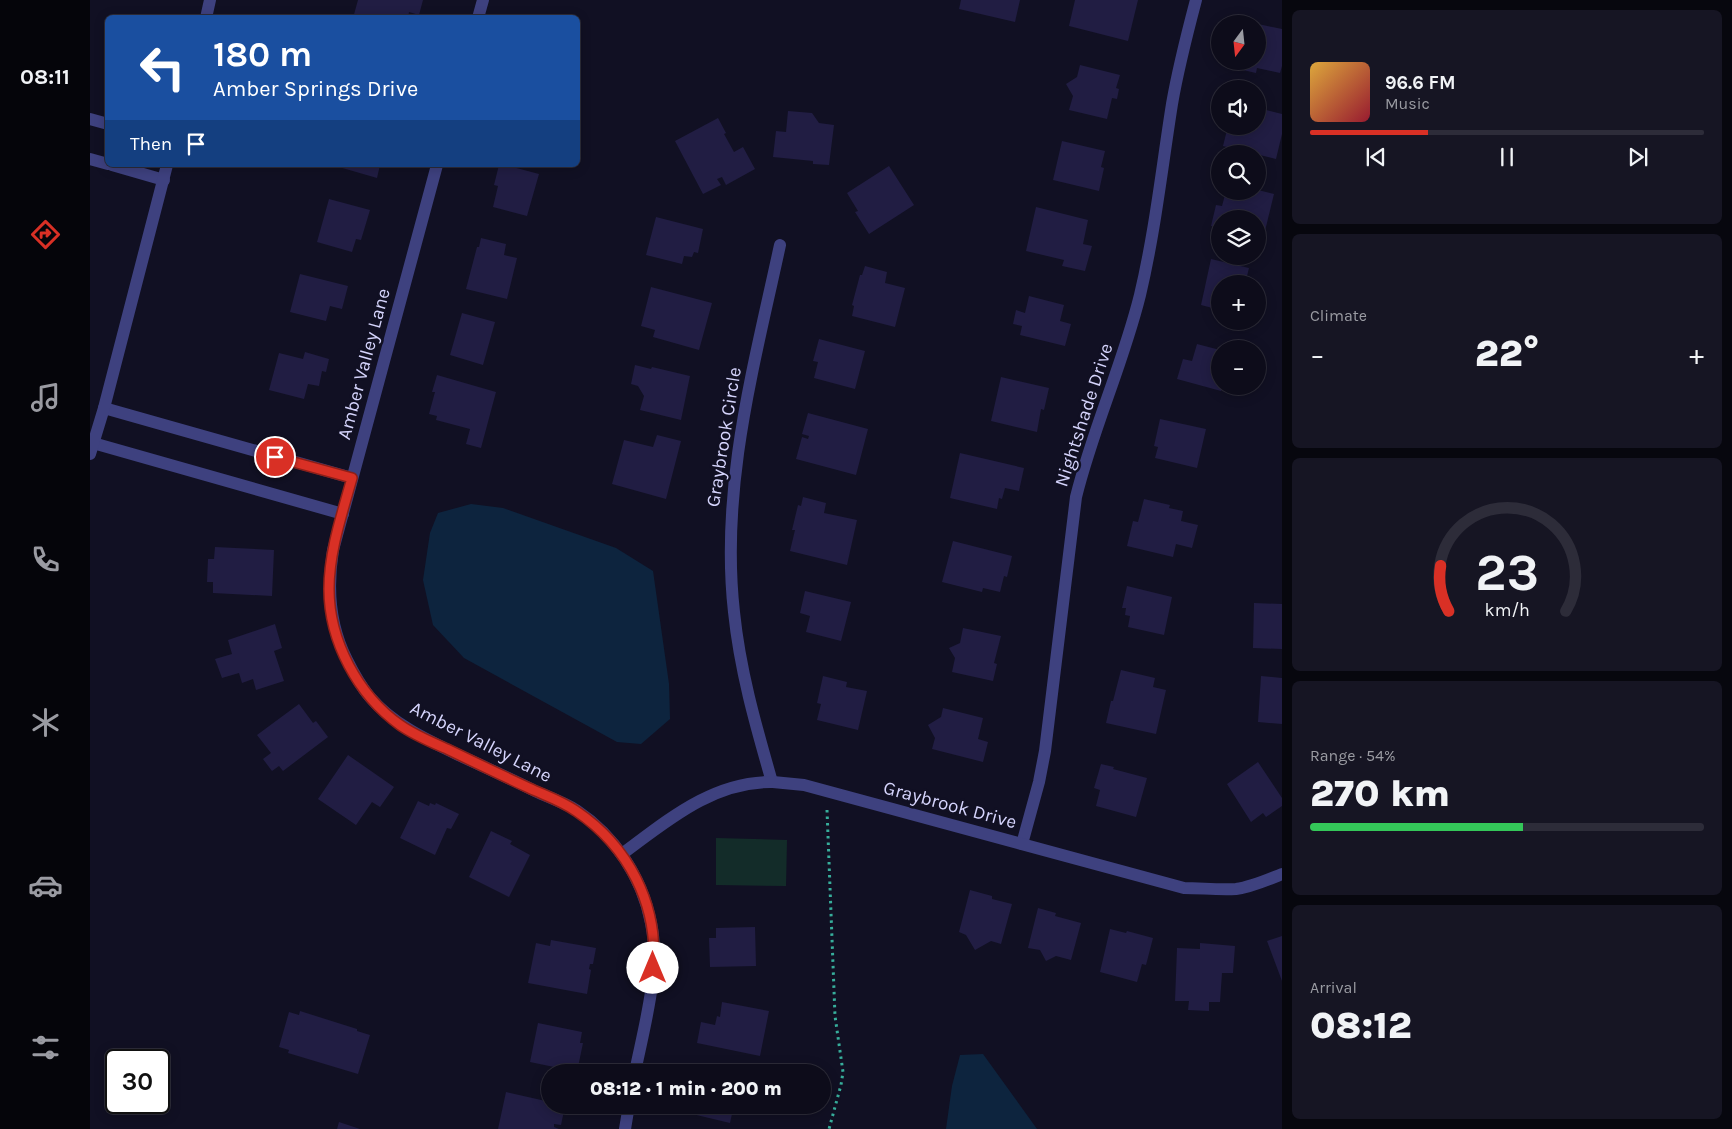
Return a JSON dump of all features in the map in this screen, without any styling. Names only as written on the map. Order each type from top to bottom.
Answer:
[{"type":"street","points":[[207,15],[210,0]]},
{"type":"street","points":[[479,15],[483,0]]},
{"type":"street","name":"Nightshade Drive","points":[[1022,844],[1046,751],[1076,497],[1085,463],[1128,338],[1143,282],[1176,83],[1196,0]]},
{"type":"street","points":[[90,119],[105,123]]},
{"type":"street","points":[[90,159],[105,163]]},
{"type":"street","points":[[119,167],[164,180]]},
{"type":"street","points":[[167,167],[92,449],[343,514]]},
{"type":"street","name":"Amber Valley Lane","points":[[437,167],[333,550],[329,589],[336,636],[351,668],[369,697],[400,724],[427,740],[576,810],[601,831],[622,854],[631,868],[645,899],[654,948],[652,982],[637,1064]]},
{"type":"street","name":"Graybrook Circle","points":[[772,782],[748,697],[740,656],[730,559],[735,465],[743,418],[780,245]]},
{"type":"street","points":[[104,408],[352,478]]},
{"type":"street","name":"Graybrook Drive","points":[[622,854],[676,814],[709,795],[772,782],[804,786],[1184,888],[1197,890],[1236,889],[1282,874]]},
{"type":"street","points":[[625,1129],[628,1114]]},
{"type":"path","points":[[826,792],[835,1016],[843,1072],[829,1129]]},
{"type":"green space","points":[[716,838],[787,840],[786,886],[716,885]]},
{"type":"water","points":[[471,504],[503,508],[616,548],[653,571],[669,684],[670,719],[641,744],[617,742],[464,658],[433,625],[423,580],[430,533],[438,513]]},
{"type":"water","points":[[983,1054],[1037,1129],[946,1129],[952,1086],[960,1055]]},
{"type":"building","points":[[358,0],[423,0],[419,15],[409,12],[408,15],[354,15]]},
{"type":"building","points":[[961,0],[1020,0],[1015,22],[959,9]]},
{"type":"building","points":[[1075,0],[1138,0],[1128,41],[1069,26]]},
{"type":"building","points":[[1266,26],[1282,29],[1282,66],[1280,73],[1266,70]]},
{"type":"building","points":[[1080,65],[1120,75],[1116,88],[1119,89],[1117,99],[1112,98],[1107,119],[1069,110],[1073,96],[1066,84],[1077,77]]},
{"type":"building","points":[[1243,70],[1257,70],[1256,73]]},
{"type":"building","points":[[1266,110],[1282,114],[1282,134],[1276,159],[1266,157],[1266,145],[1223,145],[1226,135],[1266,135]]},
{"type":"building","points":[[788,111],[812,113],[819,123],[834,125],[829,165],[813,164],[813,161],[773,157],[776,131],[786,132]]},
{"type":"building","points":[[718,118],[734,152],[743,147],[755,169],[726,185],[722,177],[717,179],[721,185],[703,194],[675,141]]},
{"type":"building","points":[[1062,141],[1105,151],[1101,167],[1104,168],[1099,191],[1053,180]]},
{"type":"building","points":[[889,166],[914,205],[869,234],[855,212],[858,211],[847,193]]},
{"type":"building","points":[[339,167],[380,167],[377,178]]},
{"type":"building","points":[[498,167],[513,167],[539,174],[527,216],[493,207],[498,186],[494,185]]},
{"type":"building","points":[[1266,192],[1274,194],[1266,227],[1266,210],[1215,210],[1216,205],[1222,206],[1224,200],[1266,200]]},
{"type":"building","points":[[329,199],[370,210],[361,240],[356,239],[352,252],[317,242]]},
{"type":"building","points":[[1036,207],[1088,220],[1083,244],[1092,246],[1085,271],[1062,266],[1064,260],[1026,251]]},
{"type":"building","points":[[656,217],[703,229],[698,253],[694,252],[692,257],[684,256],[682,264],[646,255]]},
{"type":"building","points":[[481,238],[506,244],[504,255],[517,258],[507,299],[466,289]]},
{"type":"building","points":[[1211,259],[1211,265],[1236,265],[1249,268],[1247,275],[1211,275],[1211,308],[1201,305]]},
{"type":"building","points":[[865,266],[887,272],[885,283],[905,288],[895,327],[852,316],[854,306],[852,305],[860,275],[862,275]]},
{"type":"building","points":[[300,274],[348,286],[342,309],[330,306],[326,321],[290,312]]},
{"type":"building","points":[[651,287],[712,303],[699,350],[653,337],[655,330],[641,326]]},
{"type":"building","points":[[1029,296],[1064,305],[1060,321],[1071,324],[1065,346],[1020,335],[1022,326],[1013,324],[1016,310],[1025,313]]},
{"type":"building","points":[[462,313],[495,322],[483,365],[450,355]]},
{"type":"building","points":[[819,339],[865,351],[855,389],[814,378],[818,362],[813,361]]},
{"type":"building","points":[[1197,344],[1211,348],[1211,388],[1177,379],[1183,359],[1192,361]]},
{"type":"building","points":[[305,352],[329,359],[326,372],[322,371],[319,386],[308,384],[304,399],[269,390],[279,353],[303,359]]},
{"type":"building","points":[[635,365],[690,376],[681,420],[640,410],[644,396],[638,386],[631,384]]},
{"type":"building","points":[[437,375],[496,392],[481,448],[466,444],[470,429],[436,420],[437,416],[429,414]]},
{"type":"building","points":[[1001,377],[1049,388],[1044,410],[1041,409],[1037,432],[991,421]]},
{"type":"building","points":[[808,413],[868,429],[856,475],[796,459],[802,437],[808,439],[809,436],[802,434]]},
{"type":"building","points":[[1160,419],[1206,429],[1197,468],[1155,458],[1158,447],[1154,446]]},
{"type":"building","points":[[657,435],[681,441],[666,499],[612,484],[624,440],[653,447]]},
{"type":"building","points":[[960,453],[1024,468],[1019,491],[1005,488],[1002,499],[999,498],[997,509],[950,498]]},
{"type":"building","points":[[803,497],[826,503],[824,513],[857,520],[847,565],[790,551],[795,530],[792,530],[798,505],[801,506]]},
{"type":"building","points":[[1144,499],[1170,505],[1169,508],[1183,511],[1181,521],[1198,525],[1192,548],[1176,544],[1173,557],[1127,546],[1133,521],[1138,522]]},
{"type":"building","points":[[953,541],[1012,556],[1007,577],[1004,576],[1000,592],[983,588],[982,592],[942,582]]},
{"type":"building","points":[[215,547],[274,550],[272,596],[213,593],[213,582],[207,582],[208,559],[214,559]]},
{"type":"building","points":[[1127,586],[1172,597],[1164,635],[1128,627],[1130,616],[1125,615],[1126,608],[1122,608]]},
{"type":"building","points":[[805,591],[851,602],[841,641],[806,632],[810,616],[800,613]]},
{"type":"building","points":[[1254,603],[1282,604],[1282,649],[1253,648]]},
{"type":"building","points":[[275,624],[282,648],[274,651],[284,681],[256,690],[253,679],[242,683],[239,673],[222,678],[215,659],[232,654],[228,640]]},
{"type":"building","points":[[963,628],[1001,636],[994,663],[997,664],[993,681],[952,672],[955,658],[949,648],[960,643]]},
{"type":"building","points":[[1121,670],[1155,678],[1153,687],[1166,690],[1156,734],[1106,723]]},
{"type":"building","points":[[823,676],[847,682],[846,687],[867,691],[858,730],[817,720],[821,704],[817,703]]},
{"type":"building","points":[[1261,676],[1282,678],[1282,724],[1258,722]]},
{"type":"building","points":[[299,704],[313,723],[316,721],[328,737],[283,771],[279,766],[272,771],[263,759],[271,753],[257,735]]},
{"type":"building","points":[[943,708],[983,718],[978,739],[988,742],[983,762],[932,749],[935,738],[928,725],[941,717]]},
{"type":"building","points":[[348,755],[394,787],[380,807],[372,802],[356,825],[318,799]]},
{"type":"building","points":[[1258,762],[1282,798],[1282,806],[1266,817],[1263,813],[1251,822],[1227,784]]},
{"type":"building","points":[[1101,764],[1147,778],[1136,817],[1096,806],[1100,790],[1094,788]]},
{"type":"building","points":[[418,801],[429,806],[430,803],[435,805],[436,803],[459,814],[451,829],[447,828],[435,855],[400,838]]},
{"type":"building","points":[[491,831],[512,841],[510,844],[530,855],[509,897],[469,877]]},
{"type":"building","points":[[970,890],[992,896],[992,899],[1012,904],[1001,944],[991,941],[975,950],[966,935],[959,932]]},
{"type":"building","points":[[1038,908],[1056,913],[1055,916],[1081,923],[1071,960],[1056,956],[1046,961],[1040,950],[1028,948]]},
{"type":"building","points":[[755,927],[756,966],[710,967],[709,938],[716,938],[716,928]]},
{"type":"building","points":[[1110,929],[1126,933],[1127,931],[1153,938],[1146,965],[1142,964],[1137,982],[1100,972]]},
{"type":"building","points":[[1282,936],[1282,981],[1267,941]]},
{"type":"building","points":[[551,940],[596,948],[593,964],[590,964],[589,969],[591,970],[587,994],[528,983],[536,943],[550,946]]},
{"type":"building","points":[[1200,943],[1235,946],[1233,973],[1222,973],[1220,1002],[1209,1002],[1209,1011],[1188,1010],[1189,1001],[1175,1001],[1177,948],[1200,949]]},
{"type":"building","points":[[722,1002],[769,1011],[760,1056],[697,1043],[701,1022],[715,1025],[717,1016],[720,1017]]},
{"type":"building","points":[[300,1011],[370,1035],[358,1074],[288,1053],[289,1050],[279,1047],[289,1012],[299,1015]]},
{"type":"building","points":[[538,1023],[582,1032],[580,1043],[583,1043],[579,1064],[541,1064],[530,1062]]},
{"type":"building","points":[[506,1092],[541,1100],[541,1114],[563,1114],[561,1125],[554,1124],[554,1127],[559,1129],[498,1129]]},
{"type":"building","points":[[692,1114],[732,1114],[730,1123]]},
{"type":"building","points":[[339,1122],[360,1129],[337,1129]]},
{"type":"route","points":[[275,457],[352,478],[333,550],[329,589],[336,636],[351,668],[369,697],[400,724],[427,740],[576,810],[601,831],[622,854],[642,890],[653,932],[653,968]]}]
